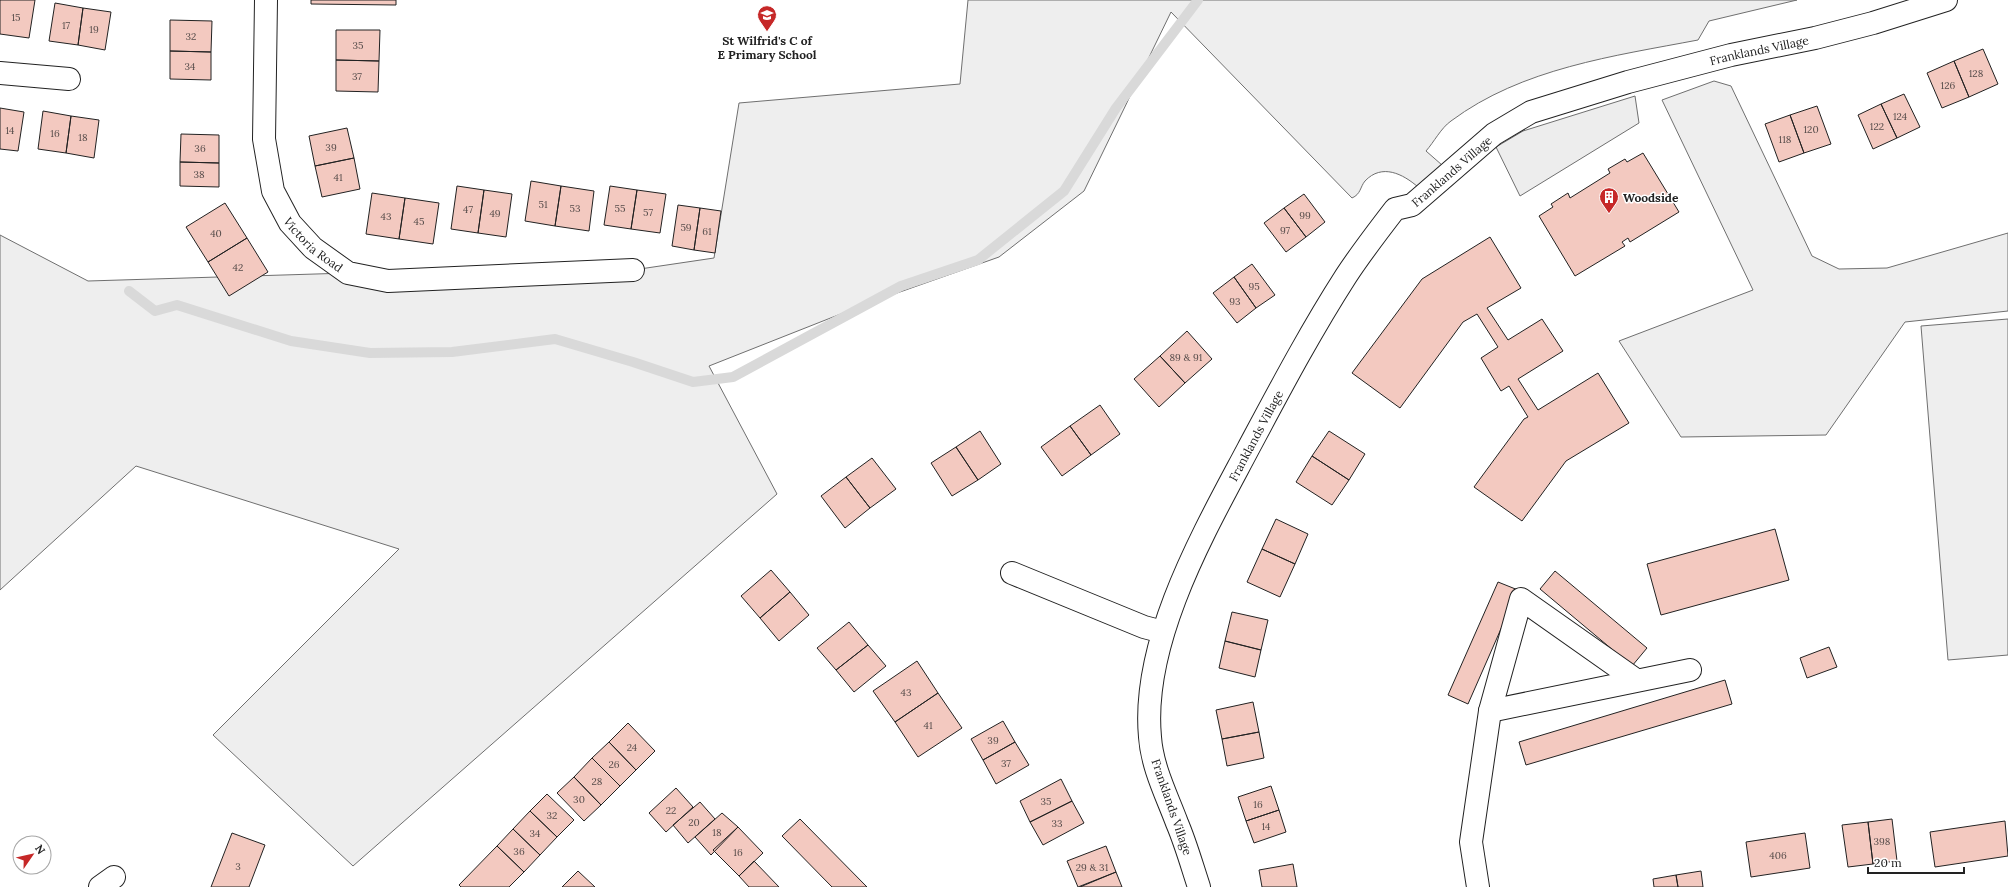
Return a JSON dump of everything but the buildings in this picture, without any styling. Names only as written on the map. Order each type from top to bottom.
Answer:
[{"type":"street","name":"Victoria Road","points":[[266,0],[264,139],[273,191],[290,223],[314,248],[348,273],[388,282],[633,270]]},
{"type":"street","name":"Franklands Village","points":[[1199,887],[1182,834],[1159,776],[1150,738],[1150,694],[1163,632],[1192,560],[1297,357],[1346,275],[1395,209],[1412,205],[1494,134],[1531,112],[1635,80],[1731,55],[1815,38],[1873,23],[1946,0]]},
{"type":"street","points":[[0,73],[69,80]]},
{"type":"street","points":[[1012,573],[1144,626],[1163,632]]},
{"type":"street","points":[[1478,887],[1471,842],[1490,711],[1521,599],[1636,680]]},
{"type":"street","points":[[1490,711],[1690,670]]},
{"type":"shaded area","points":[[968,0],[1797,0],[1709,21],[1698,40],[1634,52],[1570,67],[1538,76],[1508,88],[1479,103],[1444,127],[1426,151],[1442,165],[1418,187],[1406,178],[1392,172],[1378,173],[1365,181],[1359,192],[1352,198],[1171,12],[1084,191],[999,257],[866,304],[709,366],[777,494],[353,866],[213,735],[399,549],[136,466],[0,590],[0,235],[88,281],[348,273],[633,270],[714,258],[739,103],[960,84]]},
{"type":"shaded area","points":[[1714,81],[1731,86],[1812,256],[1839,269],[1887,268],[2008,233],[2008,311],[1905,322],[1826,435],[1681,437],[1619,341],[1753,290],[1662,100]]},
{"type":"shaded area","points":[[1635,96],[1639,123],[1520,196],[1496,147],[1523,131]]},
{"type":"shaded area","points":[[2008,319],[2008,655],[1948,660],[1921,326]]},
{"type":"waterway","points":[[129,291],[155,311],[177,305],[291,341],[370,353],[452,352],[555,339],[633,362],[693,382],[733,377],[901,286],[978,260],[1064,191],[1116,108],[1198,0]]},
{"type":"place","name":"St Wilfrid's C of E Primary School","points":[[767,32]]},
{"type":"place","name":"Woodside","points":[[1609,214]]}]
